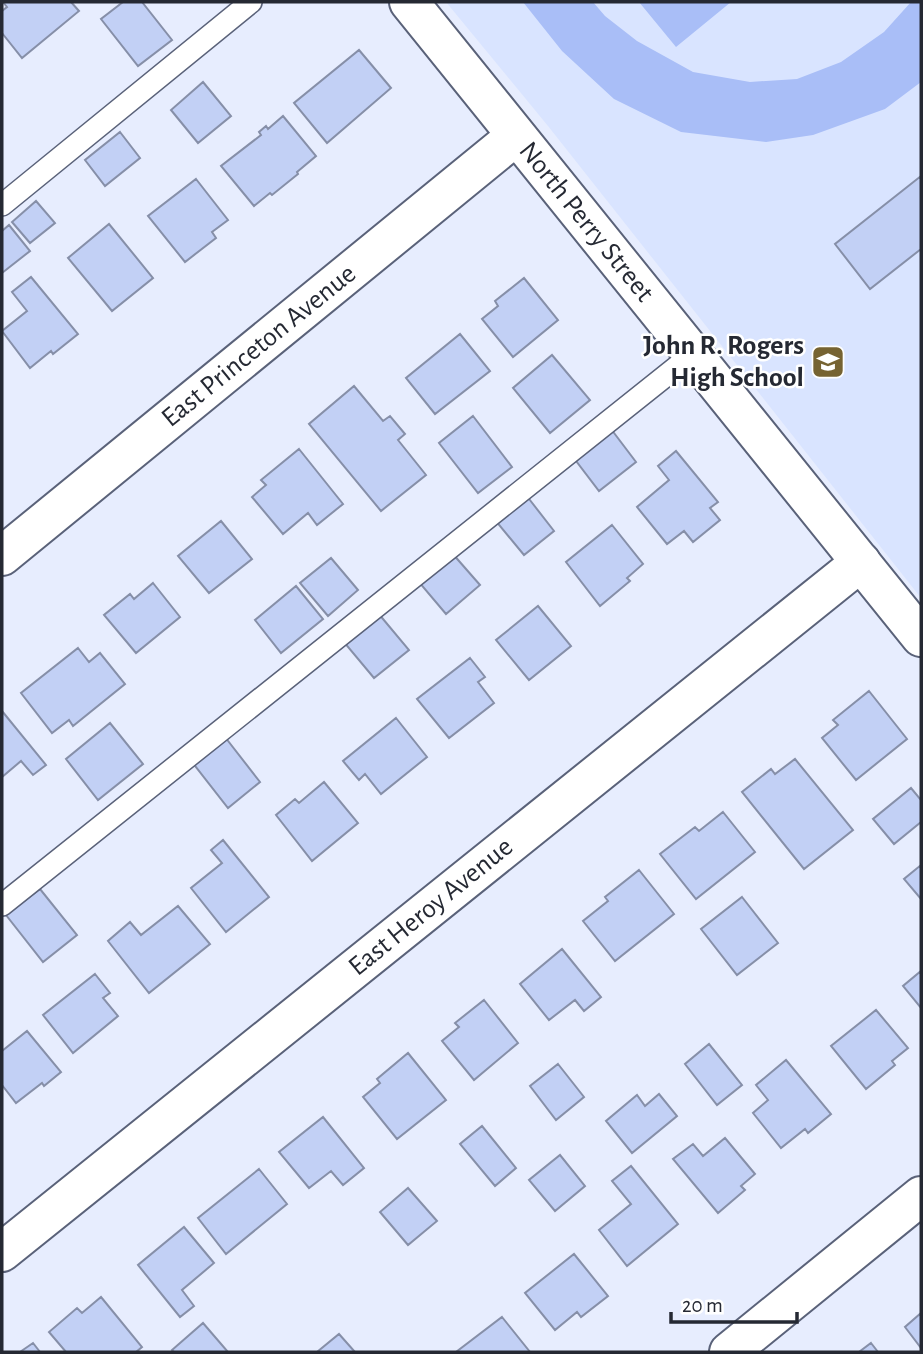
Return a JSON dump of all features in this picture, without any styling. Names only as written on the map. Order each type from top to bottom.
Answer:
[{"type":"street","name":"North Perry Street","points":[[409,2],[921,637]]},
{"type":"street","name":"East Princeton Avenue","points":[[2,556],[516,136]]},
{"type":"street","name":"East Heroy Avenue","points":[[2,1252],[861,562]]},
{"type":"street","points":[[729,1352],[921,1196]]},
{"type":"lane","points":[[2,205],[251,2]]},
{"type":"lane","points":[[2,905],[693,354]]},
{"type":"shaded area","name":"John R. Rogers High School","points":[[446,2],[921,2],[921,598],[548,126]]},
{"type":"shaded area","points":[[523,2],[593,2],[605,16],[637,41],[693,72],[750,82],[797,79],[841,62],[884,32],[911,2],[921,2],[921,82],[885,109],[813,135],[766,142],[681,132],[614,99],[562,51]]},
{"type":"shaded area","points":[[639,2],[731,2],[676,47]]},
{"type":"building","points":[[3,2],[71,2],[79,11],[22,58],[2,33],[2,11],[7,7]]},
{"type":"building","points":[[123,2],[142,2],[172,40],[138,66],[101,19]]},
{"type":"building","points":[[359,50],[391,88],[327,143],[294,103]]},
{"type":"building","points":[[203,82],[231,116],[198,143],[171,110]]},
{"type":"building","points":[[283,116],[316,156],[272,195],[270,193],[254,206],[221,166],[261,135],[259,132],[266,126],[268,129]]},
{"type":"building","points":[[120,132],[140,158],[105,186],[85,160]]},
{"type":"building","points":[[921,176],[921,249],[870,289],[835,244]]},
{"type":"building","points":[[196,179],[228,220],[212,232],[216,238],[185,262],[148,216]]},
{"type":"building","points":[[36,201],[55,223],[30,243],[12,222]]},
{"type":"building","points":[[109,224],[153,278],[112,311],[68,258]]},
{"type":"building","points":[[9,225],[30,251],[2,273],[2,231]]},
{"type":"building","points":[[31,277],[78,334],[30,368],[2,331],[27,311],[12,292]]},
{"type":"building","points":[[524,278],[558,320],[513,357],[482,319],[498,306],[495,301]]},
{"type":"building","points":[[460,334],[490,371],[435,414],[406,378]]},
{"type":"building","points":[[552,355],[590,400],[550,433],[513,388]]},
{"type":"building","points":[[354,386],[383,421],[390,416],[405,434],[398,440],[426,475],[381,511],[309,424]]},
{"type":"building","points":[[473,416],[512,467],[478,493],[439,443]]},
{"type":"building","points":[[608,425],[636,462],[599,491],[570,453]]},
{"type":"building","points":[[299,449],[343,504],[317,525],[308,513],[283,534],[252,497],[266,485],[261,480]]},
{"type":"building","points":[[676,451],[718,502],[710,508],[720,520],[693,542],[684,531],[667,544],[637,507],[669,480],[658,466]]},
{"type":"building","points":[[526,495],[554,531],[524,555],[495,520]]},
{"type":"building","points":[[221,521],[252,559],[209,593],[178,556]]},
{"type":"building","points":[[612,525],[643,564],[627,578],[630,581],[600,606],[566,562]]},
{"type":"building","points":[[452,553],[480,585],[446,614],[418,581]]},
{"type":"building","points":[[331,558],[358,590],[328,616],[300,583]]},
{"type":"building","points":[[153,583],[180,617],[136,653],[104,615],[130,594],[134,599]]},
{"type":"building","points":[[296,586],[323,619],[281,653],[255,620]]},
{"type":"building","points":[[538,606],[571,646],[529,680],[496,640]]},
{"type":"building","points":[[378,613],[409,650],[374,678],[343,641]]},
{"type":"building","points":[[78,648],[89,662],[100,653],[125,684],[73,726],[69,720],[52,733],[21,693]]},
{"type":"building","points":[[470,658],[485,677],[478,682],[494,703],[449,738],[417,699]]},
{"type":"building","points":[[869,691],[907,739],[856,780],[822,738],[838,725],[833,720]]},
{"type":"building","points":[[2,711],[46,765],[33,775],[21,761],[2,777]]},
{"type":"building","points":[[396,718],[427,757],[381,794],[365,774],[359,780],[343,761]]},
{"type":"building","points":[[110,723],[143,764],[98,800],[66,759]]},
{"type":"building","points":[[225,737],[260,782],[228,808],[192,762]]},
{"type":"building","points":[[795,759],[853,830],[804,869],[742,792],[771,769],[775,774]]},
{"type":"building","points":[[324,782],[358,823],[312,861],[276,815],[295,799],[299,803]]},
{"type":"building","points":[[911,788],[921,800],[921,822],[894,844],[873,819]]},
{"type":"building","points":[[723,812],[755,852],[696,899],[660,854],[695,827],[699,831]]},
{"type":"building","points":[[223,840],[269,897],[226,932],[191,888],[222,863],[211,850]]},
{"type":"building","points":[[921,865],[921,899],[904,879]]},
{"type":"building","points":[[639,870],[674,914],[615,961],[583,921],[608,901],[605,897]]},
{"type":"building","points":[[40,889],[77,935],[43,962],[6,915]]},
{"type":"building","points":[[742,897],[778,943],[737,975],[701,929]]},
{"type":"building","points":[[178,906],[210,944],[149,993],[108,941],[130,922],[141,935]]},
{"type":"building","points":[[562,949],[601,997],[584,1011],[575,1000],[549,1020],[520,984]]},
{"type":"building","points":[[921,971],[921,1008],[903,986]]},
{"type":"building","points":[[95,974],[110,993],[103,998],[118,1016],[73,1053],[43,1015]]},
{"type":"building","points":[[484,1000],[518,1043],[474,1080],[442,1041],[459,1027],[455,1023]]},
{"type":"building","points":[[876,1010],[908,1048],[892,1061],[895,1065],[866,1089],[831,1046]]},
{"type":"building","points":[[27,1031],[61,1072],[16,1103],[2,1085],[2,1051]]},
{"type":"building","points":[[709,1044],[742,1085],[717,1105],[685,1064]]},
{"type":"building","points":[[408,1053],[446,1100],[397,1139],[363,1097],[380,1083],[377,1079]]},
{"type":"building","points":[[786,1060],[831,1114],[808,1133],[805,1129],[781,1148],[753,1113],[768,1100],[756,1085]]},
{"type":"building","points":[[558,1064],[584,1097],[556,1120],[530,1086]]},
{"type":"building","points":[[659,1094],[677,1116],[632,1153],[606,1121],[637,1095],[645,1106]]},
{"type":"building","points":[[323,1117],[364,1168],[343,1185],[331,1171],[309,1188],[279,1152]]},
{"type":"building","points":[[482,1126],[516,1168],[495,1186],[460,1144]]},
{"type":"building","points":[[725,1138],[755,1174],[741,1186],[745,1190],[718,1213],[673,1159],[693,1144],[703,1156]]},
{"type":"building","points":[[560,1155],[585,1186],[555,1211],[529,1180]]},
{"type":"building","points":[[631,1166],[678,1224],[627,1266],[599,1230],[631,1204],[612,1181]]},
{"type":"building","points":[[259,1169],[287,1204],[226,1254],[198,1218]]},
{"type":"building","points":[[408,1188],[437,1221],[408,1245],[380,1212]]},
{"type":"building","points":[[184,1227],[214,1263],[182,1290],[194,1306],[180,1317],[138,1265]]},
{"type":"building","points":[[574,1254],[608,1296],[581,1317],[577,1312],[555,1330],[525,1293]]},
{"type":"building","points":[[101,1297],[142,1347],[136,1352],[66,1352],[49,1332],[77,1308],[82,1313]]},
{"type":"building","points":[[921,1313],[921,1348],[905,1327]]},
{"type":"building","points":[[502,1317],[530,1352],[456,1352]]},
{"type":"building","points":[[203,1323],[228,1352],[172,1350]]},
{"type":"building","points":[[339,1334],[355,1352],[317,1352]]},
{"type":"building","points":[[33,1343],[40,1352],[20,1352]]},
{"type":"building","points":[[871,1343],[878,1352],[859,1352]]},
{"type":"place","name":"John R. Rogers High School","points":[[828,362]]}]
